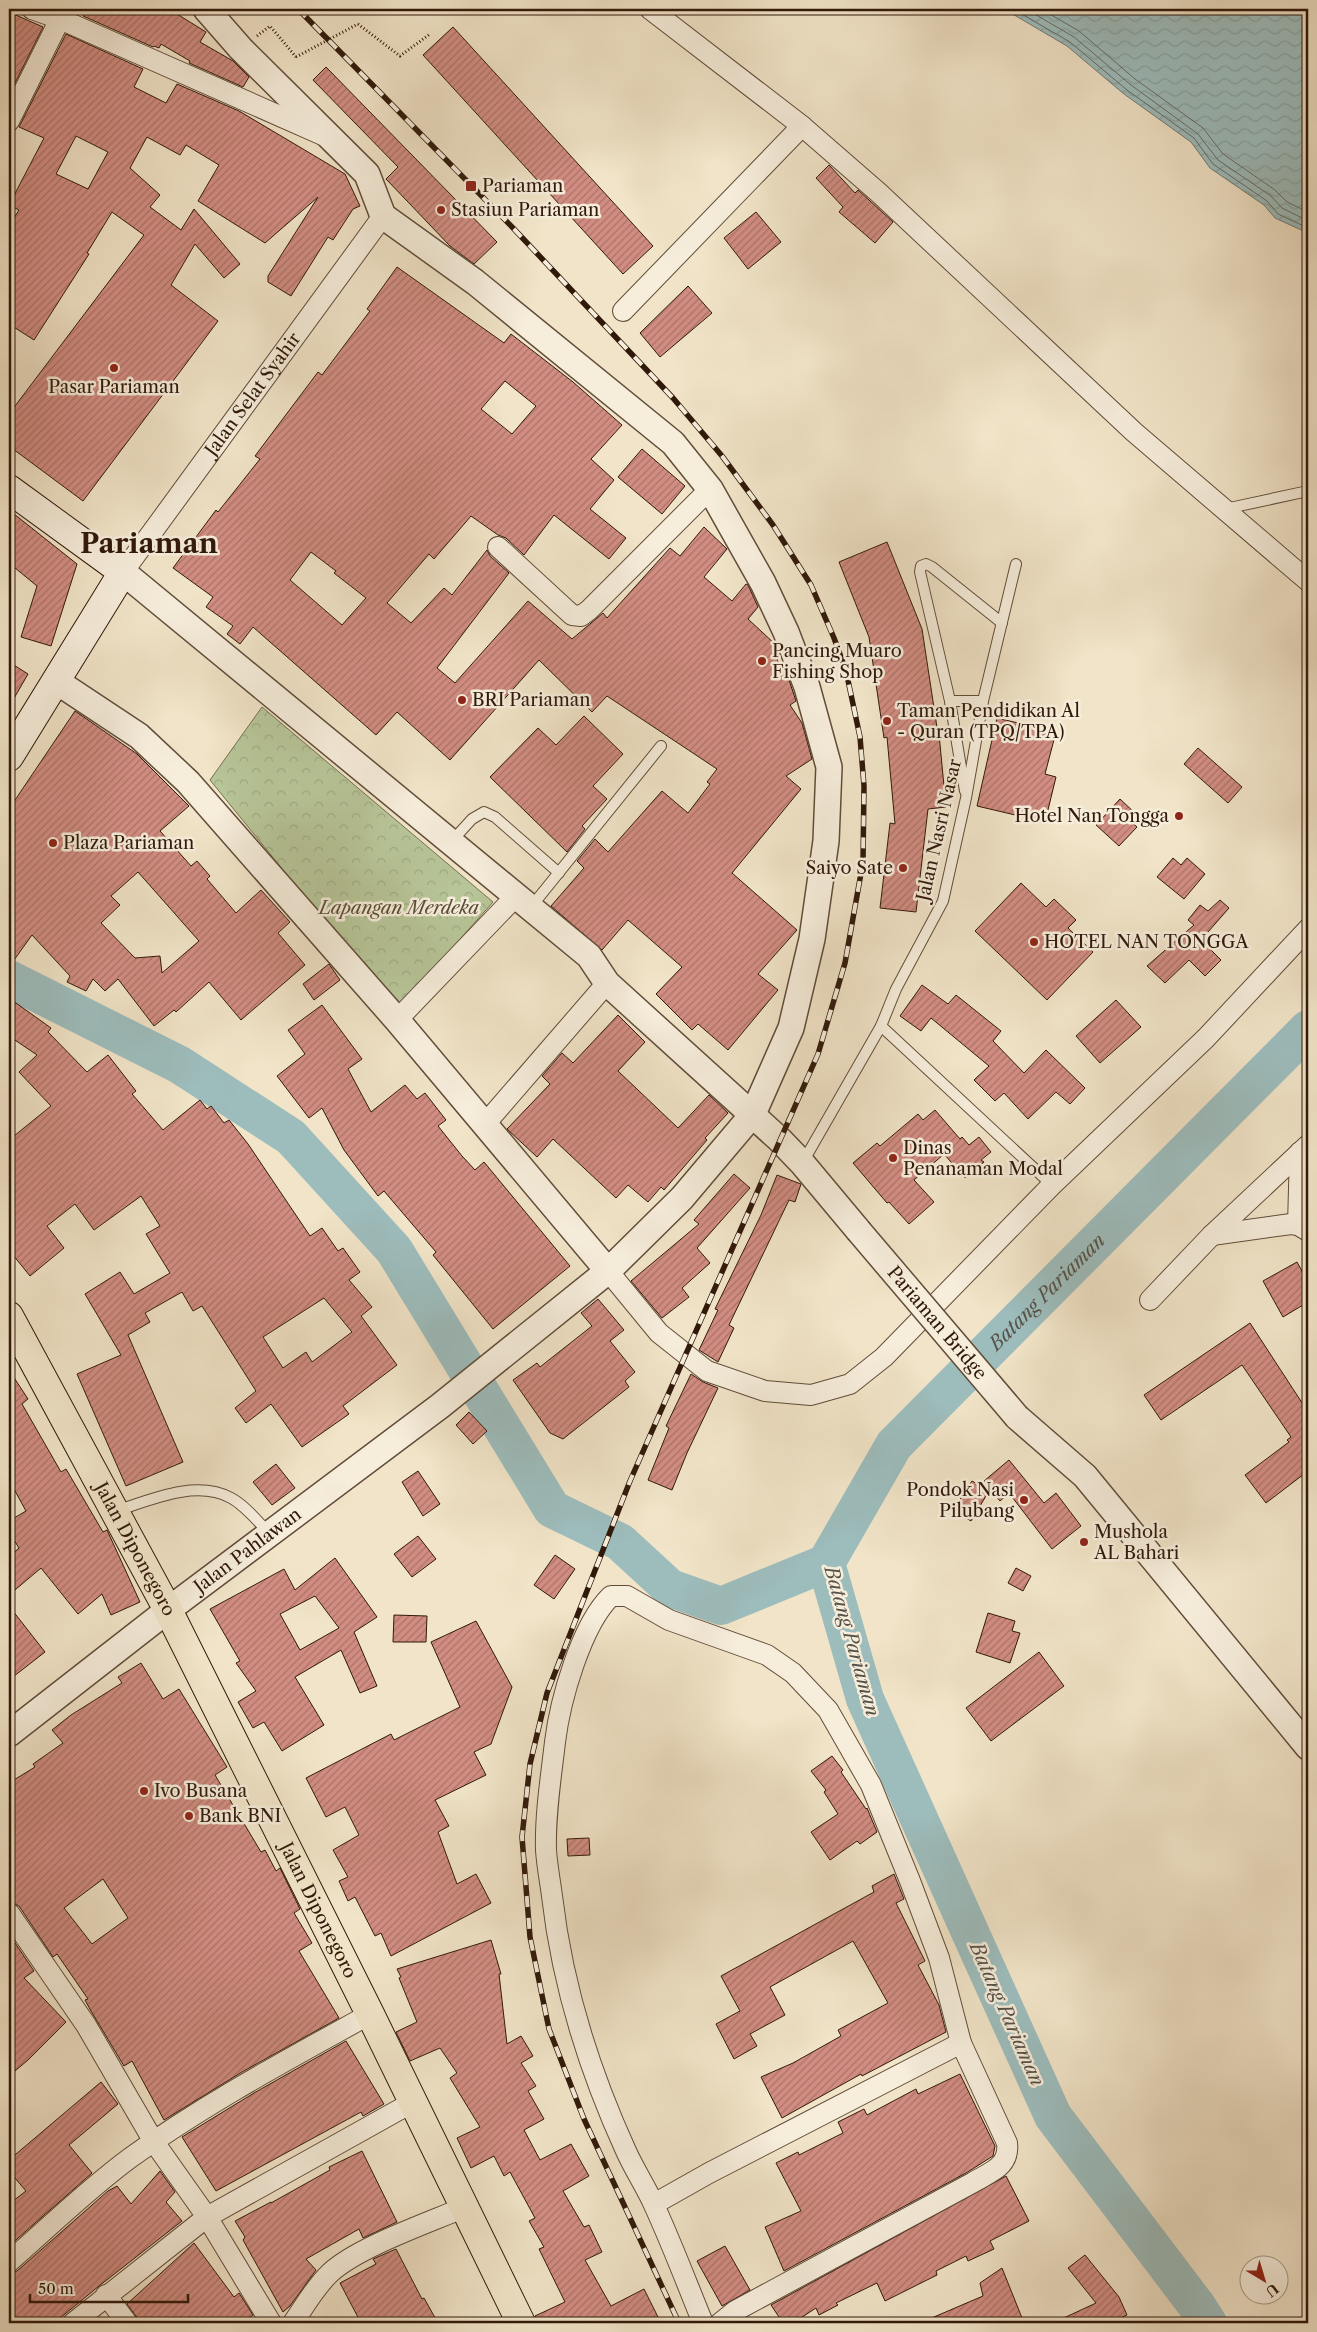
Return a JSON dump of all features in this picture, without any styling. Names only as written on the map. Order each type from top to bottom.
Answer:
[{"type":"main road","points":[[9,489],[123,572],[9,757]]},
{"type":"main road","name":"Jalan Diponegoro","points":[[9,1316],[168,1610],[370,2014],[521,2323]]},
{"type":"street","points":[[32,9],[60,18],[329,138]]},
{"type":"street","points":[[206,9],[241,49],[367,174],[384,216]]},
{"type":"street","points":[[650,9],[802,126],[879,193],[1134,432],[1308,581]]},
{"type":"street","points":[[9,121],[60,18]]},
{"type":"street","points":[[623,311],[802,126]]},
{"type":"street","name":"Jalan Pahlawan","points":[[9,1734],[168,1610],[495,1364],[608,1271],[682,1198],[753,1114],[791,1028],[812,939],[826,841],[829,766],[807,687],[786,632],[763,583],[710,489],[673,443],[475,282],[384,216]]},
{"type":"street","name":"Jalan Selat Syahir","points":[[123,572],[384,216]]},
{"type":"street","points":[[498,547],[572,614],[581,616],[710,489]]},
{"type":"street","name":"Pariaman Bridge","points":[[123,572],[589,956],[607,982],[753,1114],[802,1163],[1017,1417],[1085,1476],[1308,1747]]},
{"type":"street","points":[[56,681],[139,736],[188,782],[396,1020],[659,1332],[707,1371],[765,1392],[811,1395],[850,1384],[884,1357],[1052,1185],[1206,1038],[1308,929]]},
{"type":"street","points":[[396,1020],[523,902]]},
{"type":"street","points":[[485,1124],[607,982]]},
{"type":"street","points":[[1212,1235],[1260,1227],[1303,1228],[1304,1148]]},
{"type":"street","points":[[1150,1300],[1212,1235],[1304,1148]]},
{"type":"street","points":[[703,2323],[654,2204],[626,2151],[578,2024],[557,1938],[546,1850],[558,1718],[569,1676],[599,1607],[611,1596],[627,1596],[669,1620],[767,1656],[793,1673],[828,1710],[871,1785],[939,1958],[961,2044],[1008,2143],[1007,2158],[1003,2163],[972,2182],[735,2311],[720,2323]]},
{"type":"street","points":[[9,1913],[86,2025],[154,2142],[208,2217],[262,2319]]},
{"type":"street","points":[[9,2262],[128,2160],[154,2142],[248,2083],[370,2014]]},
{"type":"street","points":[[654,2204],[709,2173],[961,2044]]},
{"type":"street","points":[[73,2323],[106,2295],[208,2217],[413,2102]]},
{"type":"street","points":[[293,2323],[330,2273],[346,2262],[383,2242],[465,2206]]},
{"type":"street","points":[[106,2295],[127,2323]]},
{"type":"lane","points":[[1225,510],[1308,491]]},
{"type":"lane","points":[[966,798],[950,701],[920,572],[921,566],[926,564],[932,567],[1002,623]]},
{"type":"lane","name":"Jalan Nasri Nasar","points":[[802,1163],[881,1026],[896,989],[943,901],[966,798],[984,702],[1016,564]]},
{"type":"lane","points":[[950,701],[984,702]]},
{"type":"lane","points":[[523,902],[559,873],[661,746]]},
{"type":"lane","points":[[451,842],[472,819],[484,812],[495,817],[559,873]]},
{"type":"lane","points":[[881,1026],[1052,1185]]},
{"type":"lane","points":[[115,1512],[163,1495],[204,1490],[230,1498],[253,1515],[270,1534]]},
{"type":"path","points":[[260,34],[270,26],[296,57],[358,24],[400,56],[430,34]]},
{"type":"green space","name":"Lapangan Merdeka","points":[[262,707],[493,902],[397,1010],[210,780]]},
{"type":"water","points":[[1004,9],[1308,9],[1308,233],[1275,218],[1264,205],[1210,168],[1191,142],[1124,94],[1067,46]]},
{"type":"building","points":[[87,9],[180,9],[177,14],[206,32],[200,42],[233,61],[249,77],[243,87],[189,63],[190,61],[161,44],[159,48],[153,47],[83,16]]},
{"type":"building","points":[[9,12],[43,27],[9,95]]},
{"type":"building","points":[[453,27],[653,246],[623,274],[423,55]]},
{"type":"building","points":[[66,34],[143,69],[134,87],[166,103],[177,84],[239,111],[345,174],[360,206],[353,209],[333,240],[328,237],[291,296],[268,282],[268,276],[318,197],[265,243],[198,201],[219,165],[186,145],[180,155],[147,137],[130,168],[160,195],[150,207],[181,230],[194,209],[240,264],[224,278],[195,244],[171,285],[218,321],[83,501],[9,446],[9,414],[144,235],[112,212],[87,253],[89,254],[34,340],[9,324],[9,226],[19,210],[9,205],[44,138],[19,127]],"holes":[[[76,136],[108,152],[88,189],[56,174]]]},
{"type":"building","name":"Stasiun Pariaman","points":[[326,67],[497,242],[474,264],[450,246],[386,179],[398,167],[313,80]]},
{"type":"building","points":[[829,165],[855,193],[858,190],[893,222],[875,243],[839,212],[843,207],[816,178]]},
{"type":"building","points":[[756,212],[781,242],[748,269],[724,238]]},
{"type":"building","points":[[397,267],[504,343],[511,334],[573,382],[622,425],[591,459],[614,480],[590,509],[626,538],[609,559],[554,515],[524,555],[506,538],[498,535],[471,516],[434,559],[429,554],[387,603],[411,623],[444,588],[452,595],[487,550],[490,556],[509,573],[437,668],[455,683],[528,601],[572,639],[603,613],[607,618],[670,548],[680,556],[704,527],[727,549],[704,577],[732,601],[746,584],[748,585],[758,607],[748,619],[776,645],[780,657],[777,660],[787,674],[796,701],[790,705],[802,723],[812,759],[786,776],[801,789],[732,873],[797,930],[758,974],[778,990],[728,1050],[698,1024],[692,1030],[656,994],[682,967],[628,920],[602,950],[551,906],[584,868],[577,861],[595,839],[608,852],[662,791],[688,813],[710,784],[707,782],[717,769],[607,696],[592,712],[539,660],[450,760],[397,712],[376,735],[253,627],[240,644],[227,634],[233,626],[206,607],[213,597],[173,568],[216,510],[218,512],[260,459],[255,456],[318,372],[322,375],[370,311],[367,309]],"holes":[[[505,381],[536,406],[512,434],[481,409]],[[311,552],[366,598],[342,625],[290,580]]]},
{"type":"building","points":[[688,286],[712,313],[660,357],[640,333]]},
{"type":"building","points":[[642,449],[685,486],[662,514],[618,477]]},
{"type":"building","points":[[9,510],[77,564],[51,646],[21,637],[37,586],[9,563]]},
{"type":"building","points":[[887,542],[922,629],[939,734],[946,807],[928,809],[916,912],[880,908],[890,823],[895,824],[887,737],[884,738],[869,637],[839,562]]},
{"type":"building","points":[[9,662],[28,674],[9,707]]},
{"type":"building","points":[[75,711],[137,754],[189,806],[160,831],[191,866],[197,861],[210,876],[207,879],[236,913],[261,890],[290,922],[278,933],[305,965],[241,1020],[209,982],[176,1012],[174,1010],[154,1026],[118,979],[105,991],[93,979],[86,991],[67,982],[70,976],[32,935],[9,967],[9,809]],"holes":[[[138,872],[199,941],[162,973],[160,956],[135,958],[101,923],[120,905],[111,896]]]},
{"type":"building","points":[[584,716],[623,754],[593,786],[607,799],[582,826],[585,829],[567,852],[490,777],[538,728],[556,745]]},
{"type":"building","points":[[997,718],[1056,732],[1045,774],[1056,777],[1045,822],[977,806]]},
{"type":"building","points":[[1198,748],[1242,787],[1228,803],[1184,764]]},
{"type":"building","points":[[1120,799],[1136,814],[1130,821],[1137,827],[1119,846],[1096,825]]},
{"type":"building","points":[[1173,858],[1181,865],[1187,858],[1205,874],[1184,899],[1157,877]]},
{"type":"building","name":"HOTEL NAN TONGGA","points":[[1021,883],[1046,907],[1054,899],[1076,920],[1068,928],[1093,952],[1047,1000],[975,931]]},
{"type":"building","points":[[1220,900],[1229,908],[1201,940],[1221,960],[1205,976],[1189,960],[1165,983],[1147,966],[1194,925],[1188,920],[1200,905],[1208,911]]},
{"type":"building","points":[[329,964],[340,980],[314,1000],[303,984]]},
{"type":"building","points":[[922,985],[948,1004],[956,995],[1001,1031],[993,1041],[1024,1073],[1046,1050],[1085,1088],[1070,1104],[1056,1092],[1028,1119],[1004,1093],[995,1101],[974,1080],[989,1066],[931,1018],[921,1031],[900,1016]]},
{"type":"building","points":[[9,998],[51,1028],[48,1032],[87,1072],[108,1055],[136,1091],[132,1094],[163,1130],[200,1100],[207,1109],[211,1106],[224,1123],[229,1120],[248,1144],[310,1236],[322,1228],[338,1251],[343,1248],[360,1272],[349,1280],[372,1307],[361,1316],[397,1365],[343,1406],[349,1414],[302,1447],[271,1404],[246,1423],[235,1408],[256,1391],[202,1306],[193,1311],[182,1292],[145,1313],[150,1322],[128,1335],[183,1462],[126,1486],[77,1374],[121,1355],[85,1294],[120,1272],[134,1294],[170,1273],[146,1234],[160,1226],[141,1196],[94,1230],[75,1204],[47,1226],[64,1248],[30,1276],[9,1250],[9,1140],[51,1106],[19,1072],[37,1055],[9,1036]],"holes":[[[324,1298],[352,1332],[312,1362],[306,1352],[283,1368],[263,1337]]]},
{"type":"building","points":[[1116,1000],[1141,1027],[1100,1063],[1076,1036]]},
{"type":"building","points":[[322,1005],[362,1059],[348,1069],[371,1112],[405,1085],[417,1099],[425,1093],[446,1120],[438,1126],[462,1156],[475,1170],[484,1162],[570,1266],[493,1329],[433,1255],[436,1252],[384,1191],[378,1196],[344,1150],[322,1108],[309,1118],[277,1076],[305,1054],[288,1030]]},
{"type":"building","points":[[618,1015],[645,1042],[618,1071],[678,1128],[709,1095],[728,1113],[705,1138],[707,1140],[664,1190],[661,1187],[648,1202],[628,1185],[616,1198],[553,1139],[537,1157],[507,1129],[550,1084],[542,1076],[562,1053],[573,1063]]},
{"type":"building","points":[[935,1110],[960,1139],[962,1137],[969,1145],[979,1137],[991,1152],[981,1160],[984,1162],[965,1178],[944,1154],[914,1180],[934,1202],[909,1224],[889,1202],[887,1203],[853,1163],[877,1143],[880,1146],[918,1114],[923,1120]]},
{"type":"building","points":[[734,1174],[750,1188],[697,1248],[710,1263],[682,1288],[689,1297],[662,1318],[631,1281],[699,1224],[694,1220]]},
{"type":"building","points":[[777,1175],[801,1184],[795,1202],[789,1200],[729,1325],[734,1328],[718,1362],[699,1350],[718,1310],[715,1309],[761,1215]]},
{"type":"building","points":[[1297,1262],[1308,1282],[1308,1302],[1283,1317],[1263,1281]]},
{"type":"building","points":[[598,1299],[624,1330],[610,1341],[635,1372],[625,1381],[629,1387],[563,1439],[550,1433],[513,1380],[537,1363],[540,1367],[592,1326],[581,1313]]},
{"type":"building","points":[[1250,1323],[1308,1412],[1308,1471],[1266,1503],[1245,1475],[1289,1442],[1287,1440],[1291,1437],[1242,1365],[1161,1420],[1144,1395]]},
{"type":"building","points":[[9,1370],[28,1399],[22,1404],[61,1472],[66,1469],[103,1532],[107,1530],[140,1602],[111,1615],[102,1594],[78,1614],[41,1568],[9,1595],[9,1557],[19,1548],[9,1532],[9,1521],[26,1511],[9,1480]]},
{"type":"building","points":[[691,1374],[703,1382],[718,1388],[687,1453],[672,1490],[648,1480],[669,1428],[666,1426]]},
{"type":"building","points":[[469,1412],[487,1431],[473,1444],[456,1425]]},
{"type":"building","points":[[1009,1460],[1044,1503],[1056,1493],[1081,1526],[1052,1549],[1009,1493],[1000,1501],[984,1481]]},
{"type":"building","points":[[276,1464],[295,1488],[272,1505],[253,1482]]},
{"type":"building","points":[[418,1471],[440,1504],[423,1516],[402,1482]]},
{"type":"building","points":[[972,1481],[989,1491],[971,1521],[953,1510]]},
{"type":"building","points":[[418,1536],[436,1559],[412,1577],[394,1554]]},
{"type":"building","points":[[555,1555],[575,1569],[554,1599],[534,1585]]},
{"type":"building","points":[[335,1558],[377,1617],[354,1632],[377,1686],[360,1693],[341,1650],[295,1677],[324,1725],[282,1751],[264,1722],[253,1728],[238,1702],[256,1691],[236,1663],[240,1661],[210,1609],[284,1569],[295,1590]],"holes":[[[315,1596],[339,1628],[300,1650],[280,1614]]]},
{"type":"building","points":[[1016,1568],[1031,1576],[1023,1591],[1008,1583]]},
{"type":"building","points":[[9,1606],[45,1652],[9,1680]]},
{"type":"building","points":[[988,1613],[1015,1621],[1012,1631],[1020,1633],[1010,1663],[976,1652]]},
{"type":"building","points":[[394,1615],[427,1616],[426,1642],[393,1642]]},
{"type":"building","points":[[476,1621],[512,1687],[491,1744],[474,1752],[486,1775],[435,1800],[449,1826],[438,1832],[457,1884],[476,1874],[491,1903],[391,1956],[381,1933],[375,1936],[355,1897],[348,1901],[339,1881],[348,1877],[333,1850],[359,1835],[345,1807],[326,1817],[306,1778],[391,1734],[394,1740],[460,1707],[431,1642]]},
{"type":"building","points":[[1039,1652],[1064,1686],[991,1741],[966,1708]]},
{"type":"building","points":[[141,1663],[163,1699],[179,1689],[227,1767],[215,1775],[261,1852],[265,1850],[276,1871],[280,1868],[300,1909],[294,1913],[312,1943],[299,1951],[339,2018],[242,2072],[164,2120],[132,2061],[124,2066],[85,2000],[88,1999],[57,1954],[53,1957],[19,1906],[9,1901],[9,1783],[35,1767],[33,1764],[63,1743],[52,1730],[71,1715],[122,1683],[118,1677]],"holes":[[[103,1879],[128,1918],[92,1944],[64,1908]]]},
{"type":"building","points":[[832,1756],[867,1808],[877,1832],[860,1844],[857,1841],[830,1860],[811,1832],[838,1814],[824,1792],[826,1790],[811,1771]]},
{"type":"building","points":[[589,1838],[590,1855],[568,1856],[567,1839]]},
{"type":"building","points":[[894,1874],[904,1899],[896,1903],[925,1961],[918,1965],[939,2005],[946,2032],[862,2076],[861,2074],[782,2118],[761,2077],[793,2063],[841,2036],[838,2030],[888,2003],[853,1941],[770,1987],[785,2015],[750,2034],[757,2046],[734,2059],[716,2024],[740,2011],[721,1976],[874,1892],[872,1886]]},
{"type":"building","points":[[9,1934],[34,1971],[24,1978],[66,2022],[9,2076]]},
{"type":"building","points":[[491,1940],[501,1974],[499,1974],[507,2044],[521,2036],[533,2056],[521,2063],[536,2086],[528,2091],[544,2119],[524,2130],[540,2160],[571,2144],[589,2176],[563,2191],[584,2227],[589,2225],[602,2252],[585,2260],[611,2306],[644,2289],[661,2323],[536,2323],[535,2316],[565,2302],[539,2249],[544,2247],[529,2221],[535,2218],[510,2172],[504,2176],[494,2156],[471,2168],[457,2138],[480,2127],[450,2078],[457,2073],[440,2048],[410,2061],[396,2032],[417,2022],[397,1969]]},
{"type":"building","points":[[346,2041],[384,2104],[363,2116],[361,2112],[216,2191],[182,2137],[254,2093]]},
{"type":"building","points":[[960,2074],[995,2146],[993,2156],[966,2173],[784,2271],[765,2227],[801,2211],[776,2163],[798,2152],[799,2155],[843,2133],[838,2122],[864,2109],[867,2115],[916,2089],[918,2094]]},
{"type":"building","points":[[101,2082],[118,2104],[69,2145],[92,2173],[9,2246],[9,2204],[26,2191],[9,2171],[9,2160]]},
{"type":"building","points":[[362,2151],[397,2222],[363,2238],[359,2229],[306,2259],[316,2270],[290,2306],[283,2312],[243,2240],[245,2237],[235,2221],[330,2170],[329,2167]]},
{"type":"building","points":[[160,2171],[175,2192],[166,2202],[182,2221],[54,2323],[9,2323],[9,2274],[17,2271],[108,2191],[117,2186],[131,2204]]},
{"type":"building","points":[[1006,2176],[1029,2221],[990,2241],[994,2249],[968,2261],[966,2256],[936,2271],[937,2275],[885,2301],[877,2283],[836,2303],[838,2305],[819,2315],[816,2308],[793,2323],[783,2323],[771,2305]]},
{"type":"building","points":[[194,2243],[234,2297],[239,2293],[253,2315],[243,2323],[139,2323],[127,2304]]},
{"type":"building","points":[[725,2246],[750,2290],[722,2306],[697,2261]]},
{"type":"building","points":[[396,2249],[422,2299],[424,2298],[438,2323],[361,2323],[340,2283],[376,2264],[373,2259]]},
{"type":"building","points":[[1085,2255],[1119,2297],[1127,2315],[1108,2323],[1053,2323],[1096,2303],[1068,2268]]},
{"type":"building","points":[[1002,2268],[1024,2323],[920,2323],[983,2296],[980,2283]]},
{"type":"waterway","points":[[9,979],[180,1065],[291,1137],[394,1250],[552,1509],[620,1542],[670,1588],[721,1606],[826,1563]]},
{"type":"waterway","name":"Batang Pariaman","points":[[1208,2323],[1053,2116],[865,1699],[826,1563],[894,1445],[1308,1029]]},
{"type":"railway","points":[[298,9],[514,229],[673,398],[722,456],[773,525],[811,585],[846,671],[860,737],[864,786],[863,862],[845,963],[818,1054],[630,1481],[547,1693],[530,1764],[522,1837],[530,1937],[549,2029],[584,2119],[679,2323]]},
{"type":"place","name":"Pariaman","points":[[471,186]]},
{"type":"place","name":"Stasiun Pariaman","points":[[441,210]]},
{"type":"place","name":"Pasar Pariaman","points":[[114,368]]},
{"type":"place","name":"Pancing Muaro Fishing Shop","points":[[762,661]]},
{"type":"place","name":"BRI Pariaman","points":[[462,700]]},
{"type":"place","name":"Taman Pendidikan Al - Quran (TPQ/TPA)","points":[[887,721]]},
{"type":"place","name":"Hotel Nan Tongga","points":[[1179,816]]},
{"type":"place","name":"Plaza Pariaman","points":[[53,843]]},
{"type":"place","name":"Saiyo Sate","points":[[903,868]]},
{"type":"place","name":"HOTEL NAN TONGGA","points":[[1034,942]]},
{"type":"place","name":"Dinas Penanaman Modal","points":[[893,1158]]},
{"type":"place","name":"Pondok Nasi Pilubang","points":[[1024,1500]]},
{"type":"place","name":"Mushola AL Bahari","points":[[1084,1542]]},
{"type":"place","name":"Ivo Busana","points":[[144,1791]]},
{"type":"place","name":"Bank BNI","points":[[189,1816]]},
{"type":"district","name":"Pariaman","points":[[149,543]]}]
